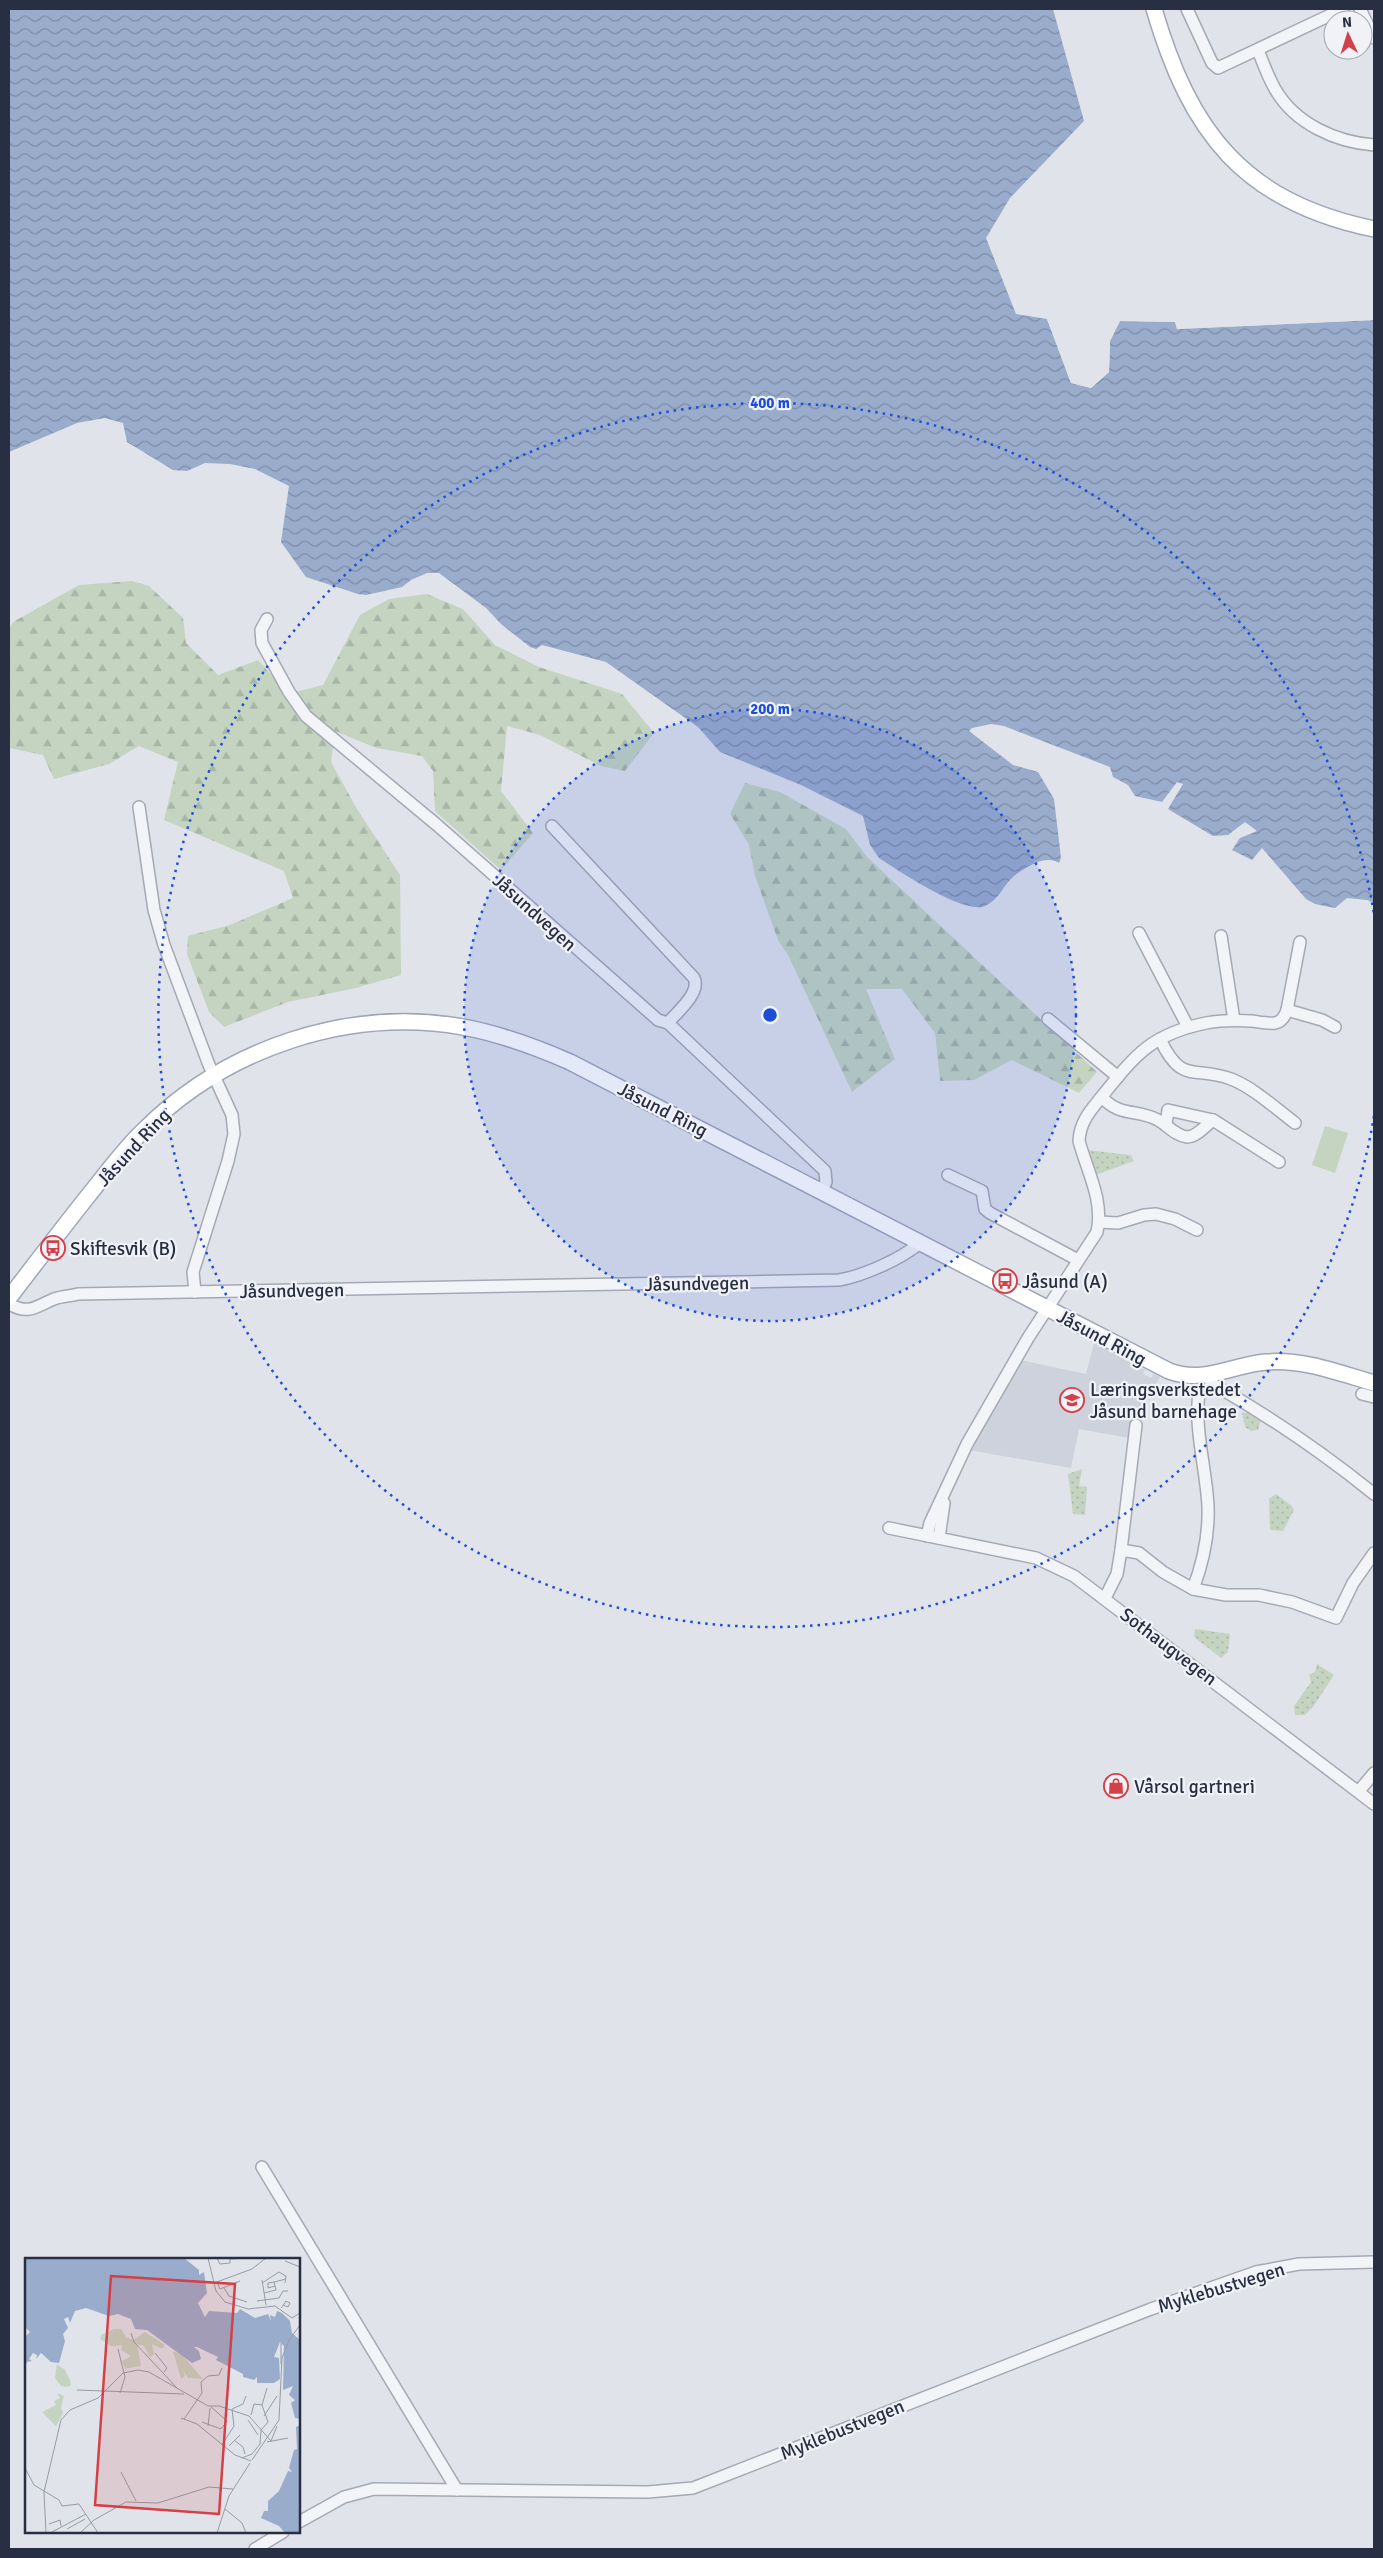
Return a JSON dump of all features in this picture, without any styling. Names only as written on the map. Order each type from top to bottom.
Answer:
[{"type":"main road","points":[[1154,9],[1172,63],[1184,91],[1202,123],[1225,152],[1260,182],[1289,200],[1332,218],[1374,229]]},
{"type":"main road","name":"Jåsund Ring","points":[[9,1298],[138,1136],[167,1109],[214,1075],[276,1045],[332,1029],[396,1022],[462,1027],[516,1040],[570,1062],[1169,1371],[1192,1376],[1209,1375],[1257,1363],[1287,1362],[1311,1365],[1374,1384]]},
{"type":"street","points":[[1187,9],[1215,67],[1224,66],[1343,9]]},
{"type":"street","points":[[1360,9],[1374,38]]},
{"type":"street","points":[[1258,50],[1275,89],[1302,118],[1322,132],[1342,140],[1374,145]]},
{"type":"street","name":"Jåsundvegen","points":[[267,619],[260,630],[262,643],[289,692],[306,716],[422,812],[658,1020],[668,1023],[825,1171],[826,1182],[821,1192]]},
{"type":"street","points":[[139,807],[154,910],[164,945],[214,1075],[232,1115],[234,1134],[228,1161],[193,1272],[195,1292]]},
{"type":"street","points":[[552,826],[694,978],[696,982],[694,991],[668,1023]]},
{"type":"street","points":[[1139,933],[1188,1027]]},
{"type":"street","points":[[1221,936],[1234,1020]]},
{"type":"street","points":[[933,1537],[930,1523],[967,1444],[1047,1308],[1095,1237],[1099,1222],[1092,1179],[1079,1141],[1082,1125],[1132,1059],[1160,1039],[1188,1027],[1234,1020],[1275,1024],[1284,1017],[1300,942]]},
{"type":"street","points":[[1287,1010],[1303,1013],[1335,1027]]},
{"type":"street","points":[[1048,1019],[1118,1077]]},
{"type":"street","points":[[1160,1039],[1167,1056],[1180,1068],[1199,1074],[1230,1079],[1251,1091],[1295,1123]]},
{"type":"street","points":[[1102,1097],[1115,1110],[1155,1118],[1179,1135],[1188,1137],[1194,1135],[1213,1120]]},
{"type":"street","points":[[1166,1124],[1168,1110],[1213,1120],[1279,1162]]},
{"type":"street","points":[[948,1175],[982,1191],[985,1209],[990,1213],[1078,1260]]},
{"type":"street","points":[[1099,1222],[1118,1223],[1144,1215],[1156,1214],[1174,1219],[1196,1230]]},
{"type":"street","name":"Jåsundvegen","points":[[9,1304],[23,1311],[38,1307],[56,1298],[78,1294],[839,1280],[851,1278],[911,1250],[920,1242]]},
{"type":"street","points":[[1209,1375],[1211,1383],[1280,1423],[1334,1461],[1374,1494]]},
{"type":"street","points":[[1193,1589],[1200,1570],[1208,1516],[1197,1414],[1200,1392]]},
{"type":"street","points":[[1362,1394],[1374,1397]]},
{"type":"street","points":[[1105,1598],[1117,1574],[1136,1425]]},
{"type":"street","name":"Sothaugvegen","points":[[889,1528],[1036,1558],[1074,1576],[1369,1796]]},
{"type":"street","points":[[1121,1550],[1139,1553],[1162,1572],[1193,1589],[1226,1595],[1259,1595],[1292,1602],[1336,1618],[1353,1584],[1373,1557]]},
{"type":"street","points":[[1369,1796],[1374,1773]]},
{"type":"street","points":[[262,2168],[457,2490]]},
{"type":"street","name":"Myklebustvegen","points":[[300,2521],[344,2497],[374,2488],[648,2492],[693,2488],[1151,2309],[1256,2272],[1298,2264],[1374,2262]]},
{"type":"street","points":[[255,2549],[281,2533]]},
{"type":"shaded area","name":"Læringsverkstedet Jåsund barnehage","points":[[1094,1343],[1145,1370],[1143,1374],[1151,1378],[1154,1374],[1160,1377],[1150,1394],[1140,1423],[1129,1438],[1079,1429],[1071,1468],[969,1450],[1020,1360],[1086,1374]]},
{"type":"green space","points":[[132,581],[149,586],[183,618],[186,643],[218,675],[258,660],[288,694],[323,685],[360,615],[389,599],[427,594],[463,609],[495,645],[539,667],[622,694],[654,733],[625,771],[601,766],[540,735],[507,726],[501,791],[533,833],[501,870],[435,811],[433,771],[422,756],[376,748],[335,731],[331,762],[357,809],[400,875],[401,975],[356,988],[288,1002],[224,1027],[209,1012],[187,954],[188,936],[230,925],[293,898],[284,871],[164,820],[178,762],[139,746],[109,764],[54,779],[43,755],[9,748],[9,629],[13,622],[79,585]]},
{"type":"green space","points":[[745,783],[780,792],[846,829],[867,857],[1097,1072],[1079,1093],[1012,1060],[974,1080],[940,1081],[935,1033],[902,989],[866,989],[895,1059],[852,1092],[789,957],[778,940],[755,876],[749,845],[730,814]]},
{"type":"green space","points":[[1325,1126],[1348,1133],[1335,1173],[1312,1165]]},
{"type":"green space","points":[[1086,1150],[1131,1155],[1134,1161],[1095,1175]]},
{"type":"green space","points":[[1250,1412],[1261,1419],[1258,1430],[1251,1431],[1245,1427],[1242,1413]]},
{"type":"green space","points":[[1082,1469],[1079,1486],[1087,1487],[1085,1515],[1073,1514],[1068,1474]]},
{"type":"green space","points":[[1276,1494],[1292,1506],[1294,1510],[1283,1531],[1270,1530],[1269,1499]]},
{"type":"green space","points":[[1195,1629],[1230,1634],[1228,1652],[1221,1658],[1194,1637]]},
{"type":"green space","points":[[1317,1664],[1334,1675],[1313,1707],[1305,1715],[1295,1715],[1294,1706],[1311,1682],[1309,1675],[1315,1672]]},
{"type":"water","points":[[9,9],[1053,9],[1084,121],[1010,198],[986,238],[1016,314],[1047,319],[1071,383],[1091,388],[1109,372],[1110,341],[1120,321],[1175,322],[1177,329],[1374,320],[1374,903],[1367,900],[1347,898],[1335,908],[1315,904],[1306,899],[1262,848],[1252,860],[1232,850],[1240,838],[1257,831],[1245,822],[1228,835],[1213,836],[1168,809],[1183,784],[1177,782],[1162,802],[1135,796],[1128,785],[1113,777],[1110,767],[1004,726],[991,724],[972,728],[969,731],[1013,765],[1038,772],[1054,799],[1061,858],[1059,863],[1048,860],[1042,861],[1024,869],[1014,876],[994,900],[985,906],[975,907],[962,904],[932,890],[879,858],[870,845],[863,816],[801,785],[720,752],[698,727],[606,662],[542,645],[536,649],[530,647],[501,624],[486,608],[439,573],[427,573],[411,580],[402,587],[366,595],[306,577],[281,542],[289,486],[255,469],[230,464],[205,463],[187,471],[173,470],[127,442],[123,423],[105,418],[77,423],[9,452]]},
{"type":"pier","points":[[1050,318],[1073,381],[1090,386],[1107,371],[1108,340],[1120,319],[1175,319],[1179,326],[1374,318],[1374,320],[1177,329],[1175,322],[1120,321],[1110,341],[1109,372],[1091,388],[1071,383],[1047,319]]},
{"type":"place","name":"Skiftesvik (B)","points":[[53,1248]]},
{"type":"place","name":"Jåsund (A)","points":[[1005,1281]]},
{"type":"place","name":"Læringsverkstedet Jåsund barnehage","points":[[1072,1400]]},
{"type":"place","name":"Vårsol gartneri","points":[[1116,1786]]}]
